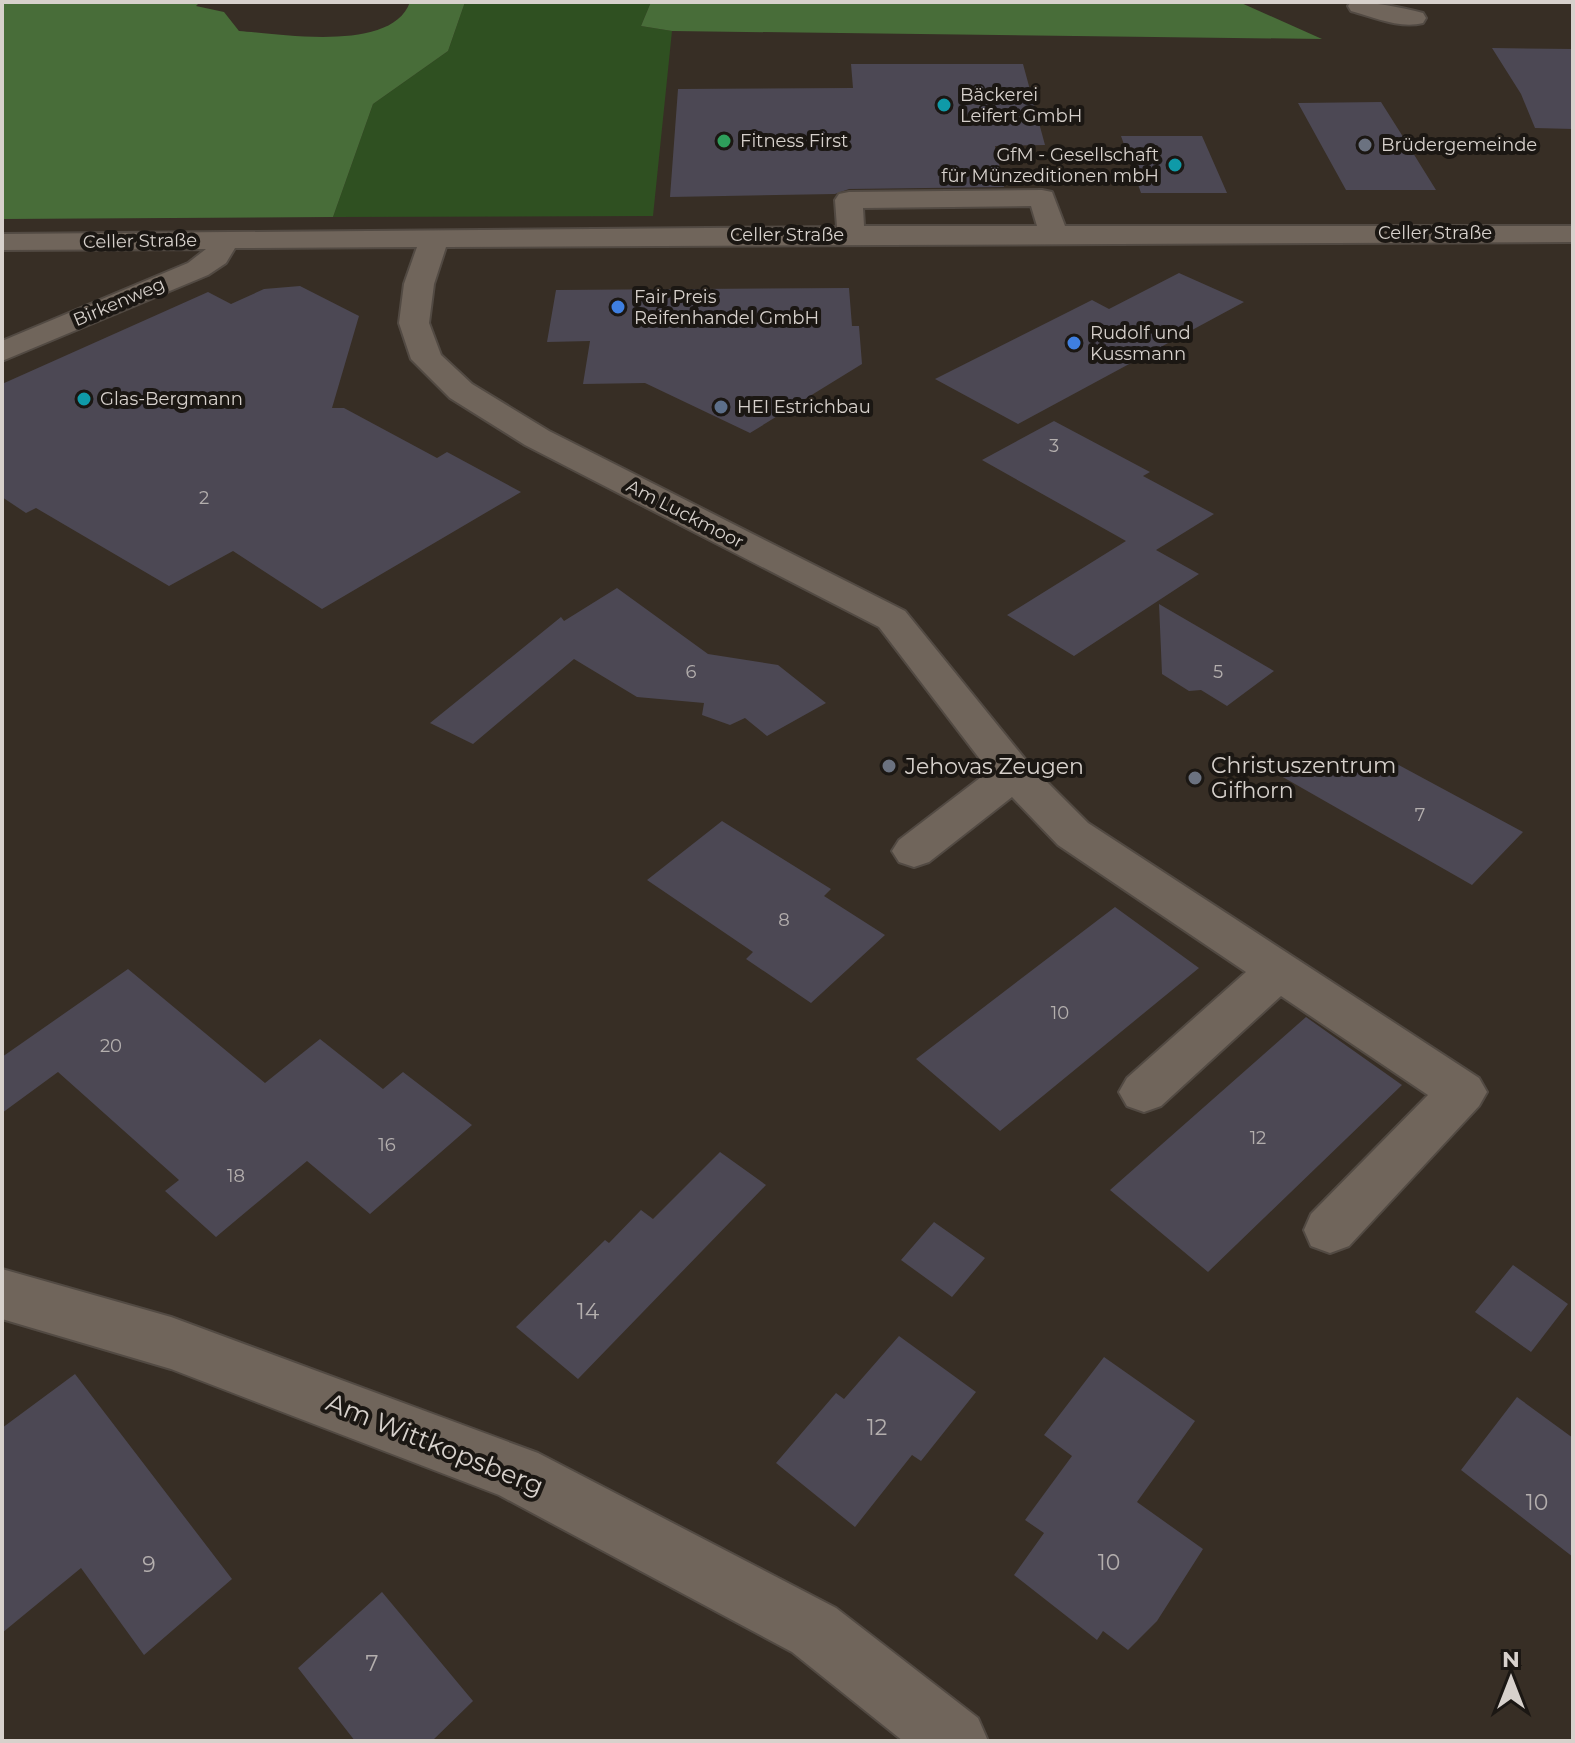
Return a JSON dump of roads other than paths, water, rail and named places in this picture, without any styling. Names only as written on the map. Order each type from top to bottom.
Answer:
[{"type":"street","points":[[1364,4],[1398,17],[1415,18]]},
{"type":"street","name":"Celler Straße","points":[[2,242],[213,255],[435,237],[1573,234]]},
{"type":"street","name":"Am Luckmoor","points":[[435,237],[419,284],[414,323],[427,359],[461,391],[537,438],[892,619],[1014,774],[1073,834],[1462,1092],[1330,1230]]},
{"type":"street","name":"Birkenweg","points":[[2,352],[213,255]]},
{"type":"street","points":[[914,851],[1014,774]]},
{"type":"street","points":[[1144,1092],[1278,971]]},
{"type":"street","name":"Am Wittkopsberg","points":[[2,1294],[171,1343],[517,1473],[814,1630],[955,1741]]},
{"type":"place","name":"Bäckerei Leifert GmbH","points":[[944,105]]},
{"type":"place","name":"Fitness First","points":[[724,141]]},
{"type":"place","name":"Brüdergemeinde","points":[[1365,145]]},
{"type":"place","name":"GfM - Gesellschaft für Münzeditionen mbH","points":[[1175,165]]},
{"type":"place","name":"Fair Preis Reifenhandel GmbH","points":[[618,307]]},
{"type":"place","name":"Rudolf und Kussmann","points":[[1074,343]]},
{"type":"place","name":"Glas-Bergmann","points":[[84,399]]},
{"type":"place","name":"HEI Estrichbau","points":[[721,407]]},
{"type":"place","name":"Jehovas Zeugen","points":[[889,766]]},
{"type":"place","name":"Christuszentrum Gifhorn","points":[[1195,778]]}]
